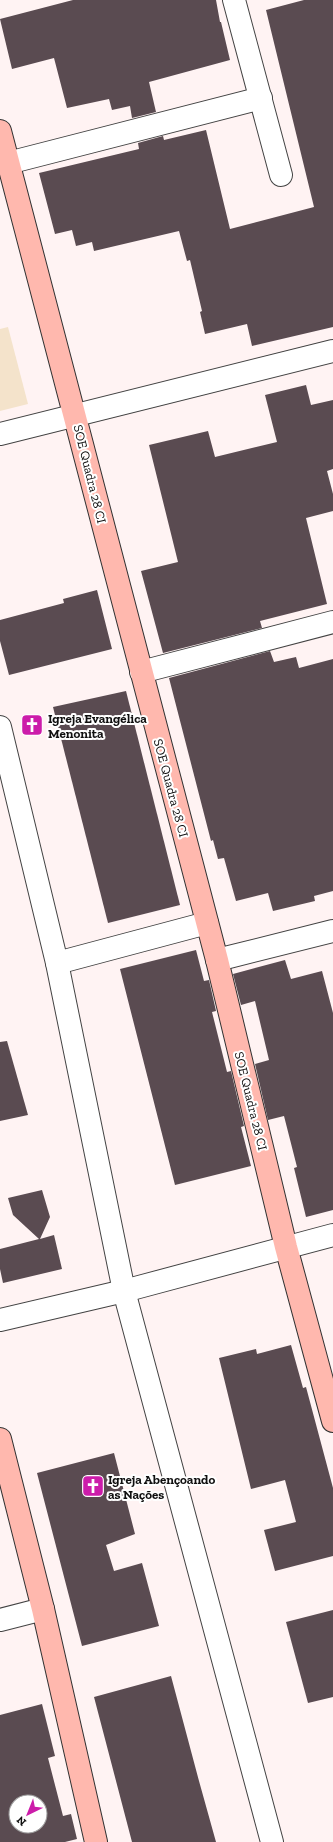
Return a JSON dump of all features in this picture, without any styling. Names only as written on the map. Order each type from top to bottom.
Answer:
[{"type":"street","points":[[234,0],[281,175]]},
{"type":"street","points":[[8,163],[261,98]]},
{"type":"street","name":"SOE Quadra 28 CI","points":[[0,132],[217,960],[286,1247],[333,1421]]},
{"type":"street","points":[[0,434],[333,351]]},
{"type":"street","points":[[141,672],[333,622]]},
{"type":"street","points":[[0,727],[57,963],[124,1290],[272,1842]]},
{"type":"street","points":[[57,963],[207,923]]},
{"type":"street","points":[[217,960],[333,931]]},
{"type":"street","points":[[0,1320],[124,1290],[333,1235]]},
{"type":"street","points":[[0,1439],[43,1609],[96,1842]]},
{"type":"street","points":[[0,1620],[43,1609]]},
{"type":"shaded area","points":[[8,327],[28,404],[0,411],[0,329]]},
{"type":"building","points":[[73,0],[216,0],[230,60],[149,82],[156,112],[132,118],[130,106],[112,110],[109,99],[67,108],[54,58],[12,69],[0,19]]},
{"type":"building","points":[[304,0],[333,0],[333,327],[252,346],[247,324],[205,334],[200,312],[202,311],[190,260],[187,261],[179,231],[94,251],[92,242],[76,246],[72,230],[55,234],[39,173],[139,149],[138,143],[163,136],[164,140],[206,130],[230,229],[314,207],[266,10]]},
{"type":"building","points":[[306,385],[311,405],[333,400],[333,469],[327,471],[333,494],[333,511],[306,518],[327,604],[260,621],[262,628],[163,653],[141,571],[178,562],[149,445],[208,431],[215,457],[277,442],[265,395]]},
{"type":"building","points":[[97,590],[112,649],[9,675],[0,641],[0,620],[64,603],[63,599]]},
{"type":"building","points":[[270,651],[274,662],[296,657],[299,668],[333,659],[333,891],[314,896],[315,901],[273,911],[268,893],[236,901],[224,858],[218,859],[213,840],[211,841],[169,678]]},
{"type":"building","points":[[126,691],[180,905],[108,923],[53,707]]},
{"type":"building","points":[[196,950],[204,981],[209,980],[216,1011],[212,1012],[227,1072],[231,1071],[244,1126],[241,1127],[251,1166],[175,1185],[120,969]]},
{"type":"building","points":[[285,960],[291,979],[322,971],[333,1013],[333,1210],[306,1217],[294,1168],[297,1167],[284,1116],[268,1120],[255,1064],[269,1060],[255,1001],[241,1005],[233,974]]},
{"type":"building","points":[[7,1041],[28,1115],[0,1121],[0,1042]]},
{"type":"building","points":[[42,1190],[50,1217],[40,1239],[54,1235],[62,1269],[3,1283],[0,1269],[0,1249],[39,1239],[13,1215],[8,1198]]},
{"type":"building","points":[[291,1345],[303,1388],[306,1387],[333,1488],[333,1556],[275,1571],[264,1530],[296,1522],[285,1480],[251,1489],[219,1358],[256,1349],[257,1354]]},
{"type":"building","points":[[114,1453],[135,1534],[106,1545],[114,1571],[142,1563],[159,1626],[82,1646],[37,1473]]},
{"type":"building","points":[[333,1610],[333,1697],[308,1703],[286,1622]]},
{"type":"building","points":[[171,1676],[216,1842],[132,1842],[94,1697]]},
{"type":"building","points":[[42,1704],[55,1756],[48,1758],[63,1816],[71,1814],[77,1839],[65,1842],[0,1842],[0,1715]]},
{"type":"place","name":"Igreja Evangélica Menonita","points":[[32,725]]},
{"type":"place","name":"Igreja Abençoando as Nações","points":[[93,1486]]}]
